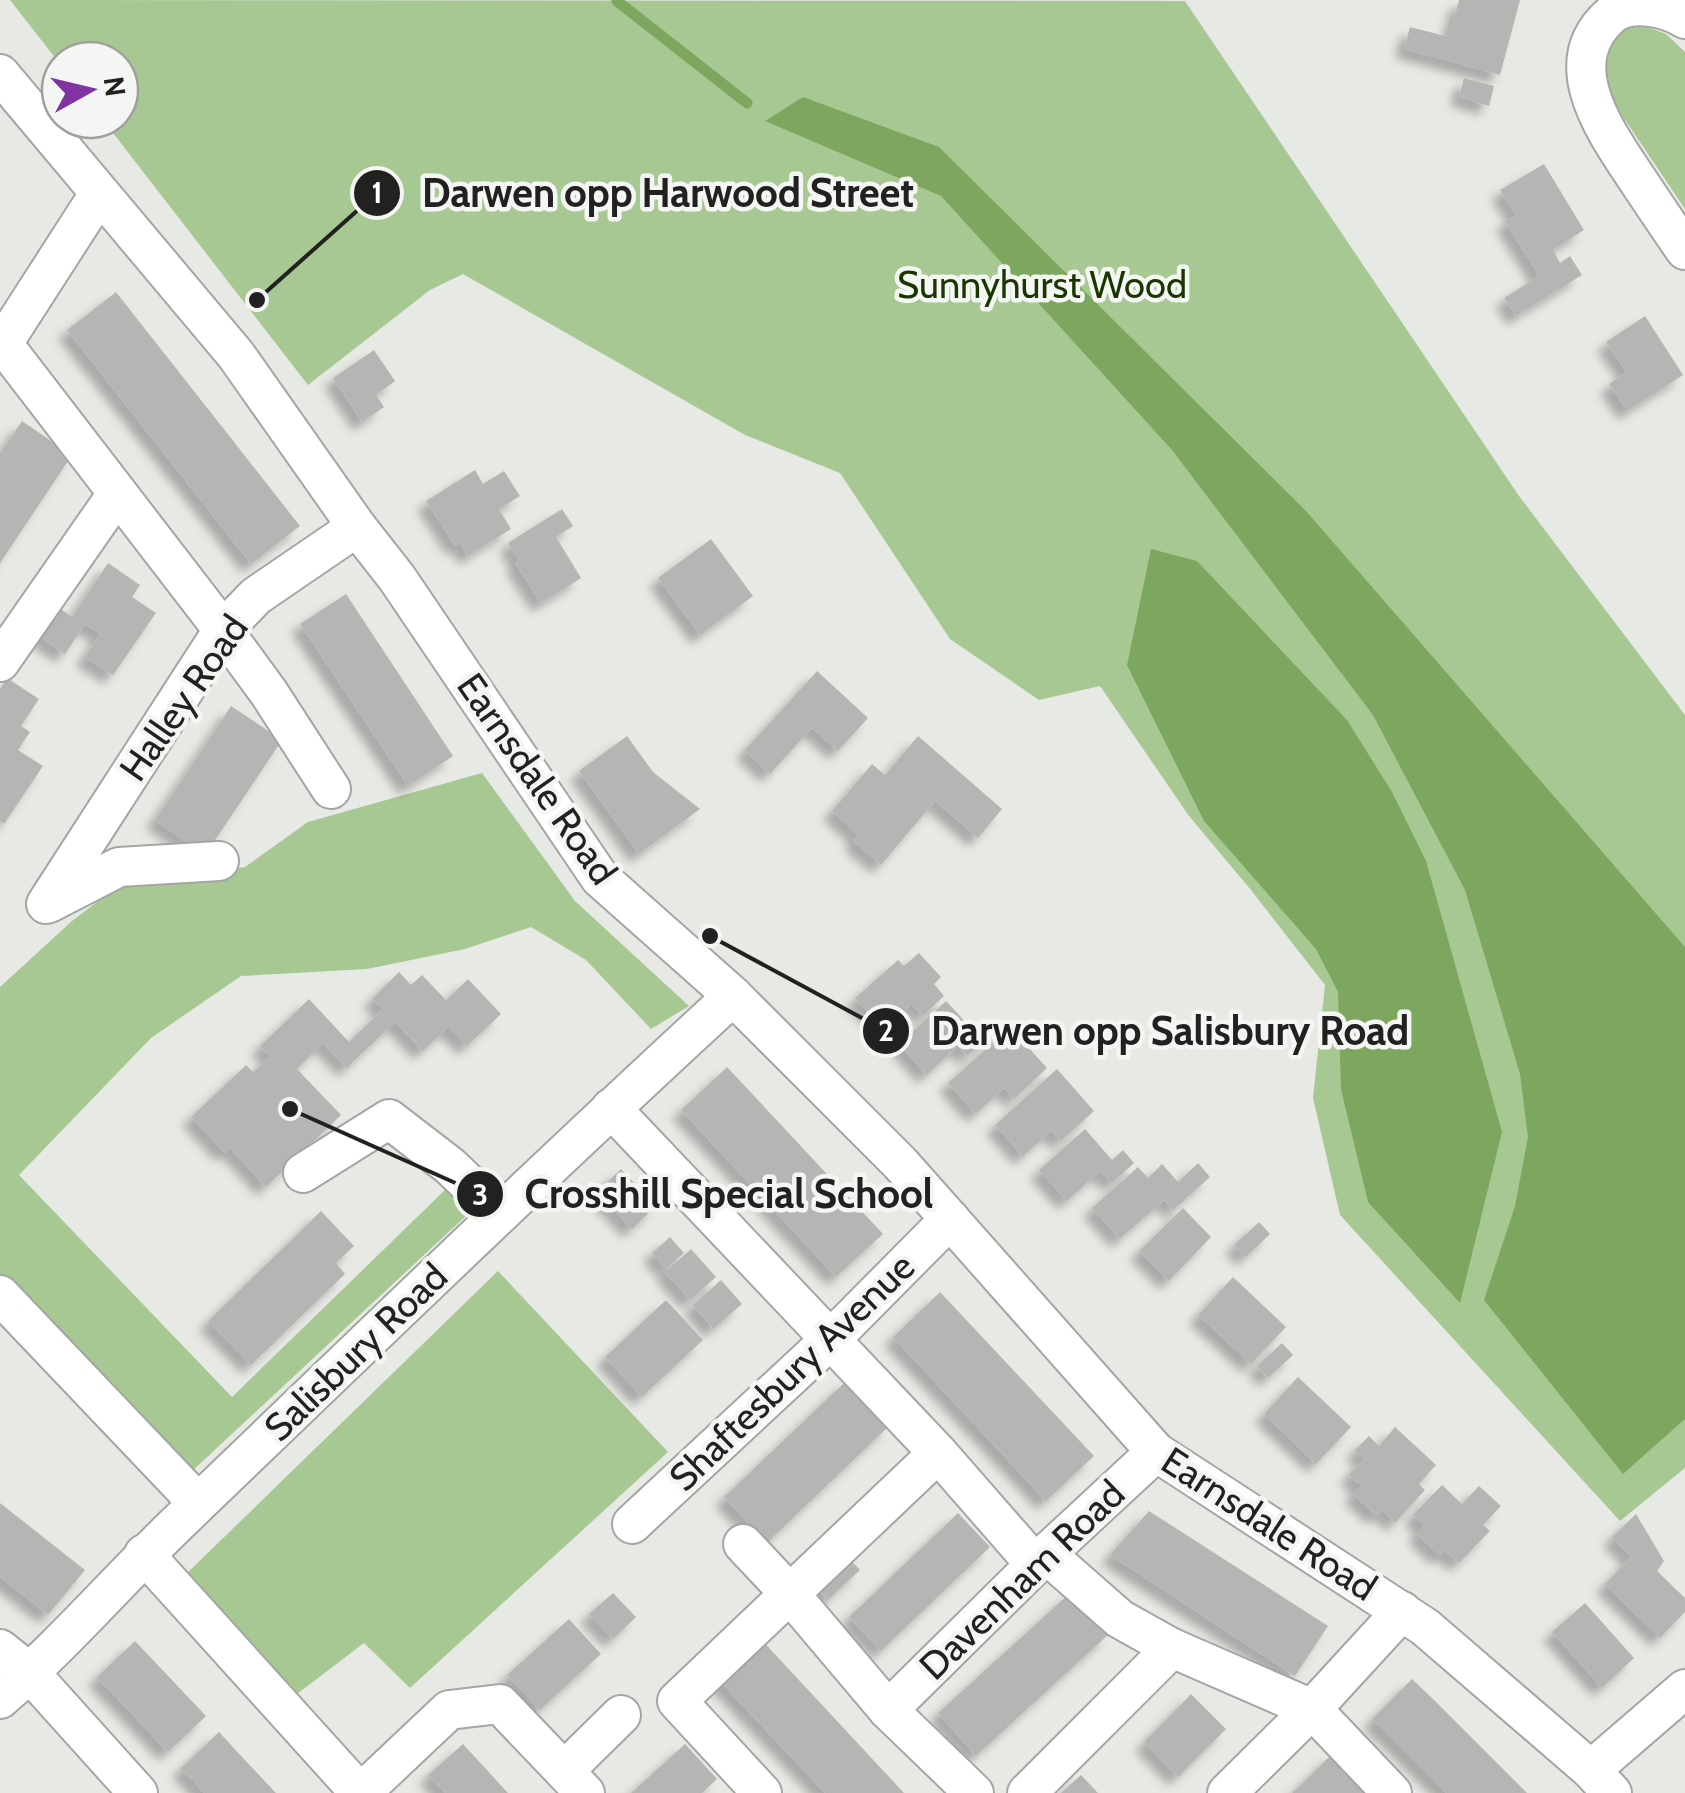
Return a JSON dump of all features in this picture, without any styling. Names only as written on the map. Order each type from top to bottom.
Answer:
[{"type":"street","points":[[1685,19],[1669,9],[1643,5],[1617,9],[1591,41],[1585,63],[1601,124],[1685,250]]},
{"type":"street","name":"Earnsdale Road","points":[[0,74],[236,355],[397,578],[600,878],[733,996],[900,1163],[1156,1452],[1436,1636],[1602,1781]]},
{"type":"street","points":[[99,194],[1,346],[223,630],[331,789]]},
{"type":"street","points":[[0,662],[117,494]]},
{"type":"street","name":"Halley Road","points":[[219,861],[119,867],[46,904],[223,630],[256,596],[357,526]]},
{"type":"street","name":"Salisbury Road","points":[[0,1700],[198,1502],[733,996]]},
{"type":"street","points":[[611,1108],[1041,1559],[1120,1619],[1172,1648],[1312,1709],[1392,1793]]},
{"type":"street","points":[[304,1173],[389,1119],[450,1166],[500,1214]]},
{"type":"street","name":"Shaftesbury Avenue","points":[[632,1524],[832,1339],[950,1219]]},
{"type":"street","points":[[0,1295],[198,1502]]},
{"type":"street","name":"Davenham Road","points":[[888,1710],[1156,1452]]},
{"type":"street","points":[[762,1793],[677,1701],[938,1453]]},
{"type":"street","points":[[744,1544],[888,1710],[974,1793]]},
{"type":"street","points":[[144,1554],[361,1793],[450,1710],[500,1704],[575,1782],[621,1715]]},
{"type":"street","points":[[1226,1793],[1312,1709],[1402,1612]]},
{"type":"street","points":[[1027,1793],[1172,1648]]},
{"type":"street","points":[[0,1649],[30,1674],[138,1793]]},
{"type":"street","points":[[1602,1781],[1685,1689]]},
{"type":"green space","name":"Sunnyhurst Wood","points":[[10,0],[1185,1],[1519,496],[1685,715],[1685,1468],[1620,1521],[1340,1215],[1313,1098],[1325,985],[1189,816],[1100,686],[1039,700],[950,639],[840,473],[745,435],[463,274],[430,290],[308,385],[118,140],[140,140],[140,40],[41,40]]},
{"type":"green space","points":[[1645,26],[1666,34],[1685,52],[1685,209],[1603,87],[1596,54],[1620,30]]},
{"type":"green space","points":[[482,773],[575,901],[689,1006],[651,1029],[586,960],[531,927],[465,949],[367,969],[241,976],[151,1038],[19,1175],[232,1397],[447,1188],[469,1213],[189,1474],[0,1278],[0,987],[72,921],[119,885],[245,867],[308,822]]},
{"type":"green space","points":[[498,1271],[668,1452],[410,1688],[364,1643],[293,1697],[181,1579]]},
{"type":"shaded area","points":[[803,97],[939,147],[1306,511],[1685,947],[1685,1419],[1623,1474],[1484,1300],[1515,1206],[1528,1137],[1520,1074],[1465,890],[1373,715],[1172,450],[941,196],[765,121]]},
{"type":"shaded area","points":[[1151,549],[1197,561],[1347,720],[1392,792],[1426,861],[1502,1132],[1460,1303],[1368,1202],[1341,1089],[1338,992],[1316,949],[1204,821],[1127,665]]},
{"type":"building","points":[[1459,0],[1520,0],[1500,75],[1404,49],[1410,27],[1449,37]]},
{"type":"building","points":[[1464,78],[1494,86],[1489,106],[1459,97]]},
{"type":"building","points":[[1544,164],[1584,230],[1553,250],[1560,263],[1570,256],[1582,275],[1516,316],[1504,298],[1539,276],[1505,221],[1516,215],[1500,190]]},
{"type":"building","points":[[116,292],[300,526],[251,564],[67,330]]},
{"type":"building","points":[[1645,316],[1683,375],[1627,411],[1609,384],[1627,372],[1606,342]]},
{"type":"building","points":[[374,350],[395,381],[376,395],[384,407],[362,422],[333,378]]},
{"type":"building","points":[[22,421],[72,455],[0,563],[0,453]]},
{"type":"building","points":[[475,470],[483,484],[504,471],[520,496],[499,509],[511,529],[468,556],[460,543],[455,546],[426,501]]},
{"type":"building","points":[[562,509],[573,526],[556,537],[581,578],[541,603],[515,563],[519,560],[508,543]]},
{"type":"building","points":[[711,539],[753,596],[700,635],[658,578]]},
{"type":"building","points":[[108,563],[140,585],[132,597],[156,613],[113,675],[85,657],[100,634],[85,624],[65,654],[38,636],[58,607],[72,617]]},
{"type":"building","points":[[346,594],[453,756],[408,786],[300,624]]},
{"type":"building","points":[[817,671],[868,718],[838,751],[812,728],[770,774],[745,750]]},
{"type":"building","points":[[7,678],[39,699],[21,726],[30,732],[18,750],[43,766],[4,824],[0,821],[0,689]]},
{"type":"building","points":[[231,706],[282,740],[205,855],[155,820]]},
{"type":"building","points":[[627,736],[653,772],[700,809],[639,854],[579,771]]},
{"type":"building","points":[[918,736],[1002,809],[978,838],[935,801],[881,865],[853,841],[858,835],[832,811],[872,764],[885,775]]},
{"type":"building","points":[[919,953],[941,977],[934,984],[944,996],[923,1016],[912,1004],[884,1030],[855,998],[898,960],[904,966]]},
{"type":"building","points":[[399,972],[411,985],[422,975],[446,1000],[468,979],[501,1014],[467,1046],[448,1027],[423,1051],[395,1022],[347,1068],[323,1043],[297,1069],[341,1115],[266,1187],[230,1148],[225,1153],[191,1117],[246,1065],[253,1072],[270,1057],[260,1046],[309,999],[349,1042],[383,1009],[372,999]]},
{"type":"building","points":[[946,1001],[973,1030],[981,1023],[991,1035],[967,1056],[958,1046],[927,1075],[899,1044]]},
{"type":"building","points":[[1010,1027],[1047,1068],[1014,1099],[1004,1088],[976,1114],[948,1083]]},
{"type":"building","points":[[727,1067],[883,1234],[836,1277],[681,1110]]},
{"type":"building","points":[[1057,1069],[1094,1111],[1061,1141],[1051,1131],[1023,1156],[995,1125]]},
{"type":"building","points":[[1085,1129],[1112,1160],[1123,1150],[1134,1163],[1112,1183],[1100,1171],[1067,1201],[1039,1170]]},
{"type":"building","points":[[1198,1163],[1210,1177],[1173,1210],[1164,1200],[1120,1239],[1092,1208],[1138,1167],[1148,1178],[1162,1164],[1178,1182]]},
{"type":"building","points":[[621,1169],[656,1206],[632,1229],[597,1192]]},
{"type":"building","points":[[1183,1208],[1211,1237],[1169,1281],[1139,1251]]},
{"type":"building","points":[[321,1211],[354,1246],[336,1263],[345,1274],[251,1365],[208,1321]]},
{"type":"building","points":[[1259,1222],[1270,1234],[1246,1257],[1234,1245]]},
{"type":"building","points":[[670,1237],[684,1253],[666,1269],[652,1253]]},
{"type":"building","points":[[691,1249],[716,1277],[690,1300],[665,1272]]},
{"type":"building","points":[[1233,1277],[1286,1327],[1251,1364],[1198,1315]]},
{"type":"building","points":[[721,1280],[742,1304],[713,1329],[693,1305]]},
{"type":"building","points":[[940,1292],[1094,1456],[1046,1501],[893,1337]]},
{"type":"building","points":[[666,1300],[703,1340],[642,1397],[605,1357]]},
{"type":"building","points":[[1282,1343],[1293,1355],[1268,1378],[1257,1366]]},
{"type":"building","points":[[1298,1377],[1351,1427],[1316,1464],[1264,1414]]},
{"type":"building","points":[[847,1380],[890,1425],[767,1543],[724,1497]]},
{"type":"building","points":[[1395,1427],[1436,1465],[1419,1484],[1425,1490],[1395,1523],[1382,1510],[1377,1516],[1353,1494],[1361,1486],[1349,1475],[1364,1459],[1355,1450],[1369,1436],[1379,1446]]},
{"type":"building","points":[[1442,1485],[1462,1504],[1479,1486],[1501,1506],[1483,1525],[1490,1531],[1459,1563],[1445,1551],[1440,1556],[1417,1534],[1424,1526],[1413,1515]]},
{"type":"building","points":[[0,1503],[85,1570],[48,1615],[0,1577]]},
{"type":"building","points":[[1149,1511],[1328,1626],[1295,1676],[1110,1555]]},
{"type":"building","points":[[958,1513],[990,1547],[881,1651],[849,1617]]},
{"type":"building","points":[[1636,1514],[1664,1561],[1657,1571],[1685,1598],[1685,1612],[1660,1638],[1605,1584],[1631,1557],[1612,1537]]},
{"type":"building","points":[[844,1553],[860,1570],[828,1600],[812,1583]]},
{"type":"building","points":[[1071,1592],[1109,1634],[976,1756],[938,1713]]},
{"type":"building","points":[[613,1593],[636,1617],[613,1639],[589,1614]]},
{"type":"building","points":[[1585,1603],[1634,1658],[1602,1688],[1552,1632]]},
{"type":"building","points":[[569,1619],[601,1654],[540,1710],[507,1675]]},
{"type":"building","points":[[758,1636],[904,1793],[825,1793],[715,1676]]},
{"type":"building","points":[[135,1641],[206,1716],[168,1752],[97,1677]]},
{"type":"building","points":[[1412,1679],[1527,1793],[1446,1793],[1372,1719]]},
{"type":"building","points":[[1191,1694],[1226,1729],[1178,1777],[1144,1742]]},
{"type":"building","points":[[219,1732],[276,1793],[204,1793],[181,1768]]},
{"type":"building","points":[[463,1744],[508,1793],[445,1793],[428,1775]]},
{"type":"building","points":[[685,1744],[717,1779],[702,1793],[631,1793]]},
{"type":"building","points":[[1333,1753],[1371,1793],[1292,1793],[1314,1772]]},
{"type":"building","points":[[1081,1775],[1098,1793],[1061,1793]]},
{"type":"waterway","points":[[617,1],[747,103]]},
{"type":"place","name":"Darwen opp Harwood Street","points":[[257,300]]},
{"type":"place","name":"Darwen opp Salisbury Road","points":[[710,936]]},
{"type":"place","name":"Crosshill Special School","points":[[290,1109]]}]
